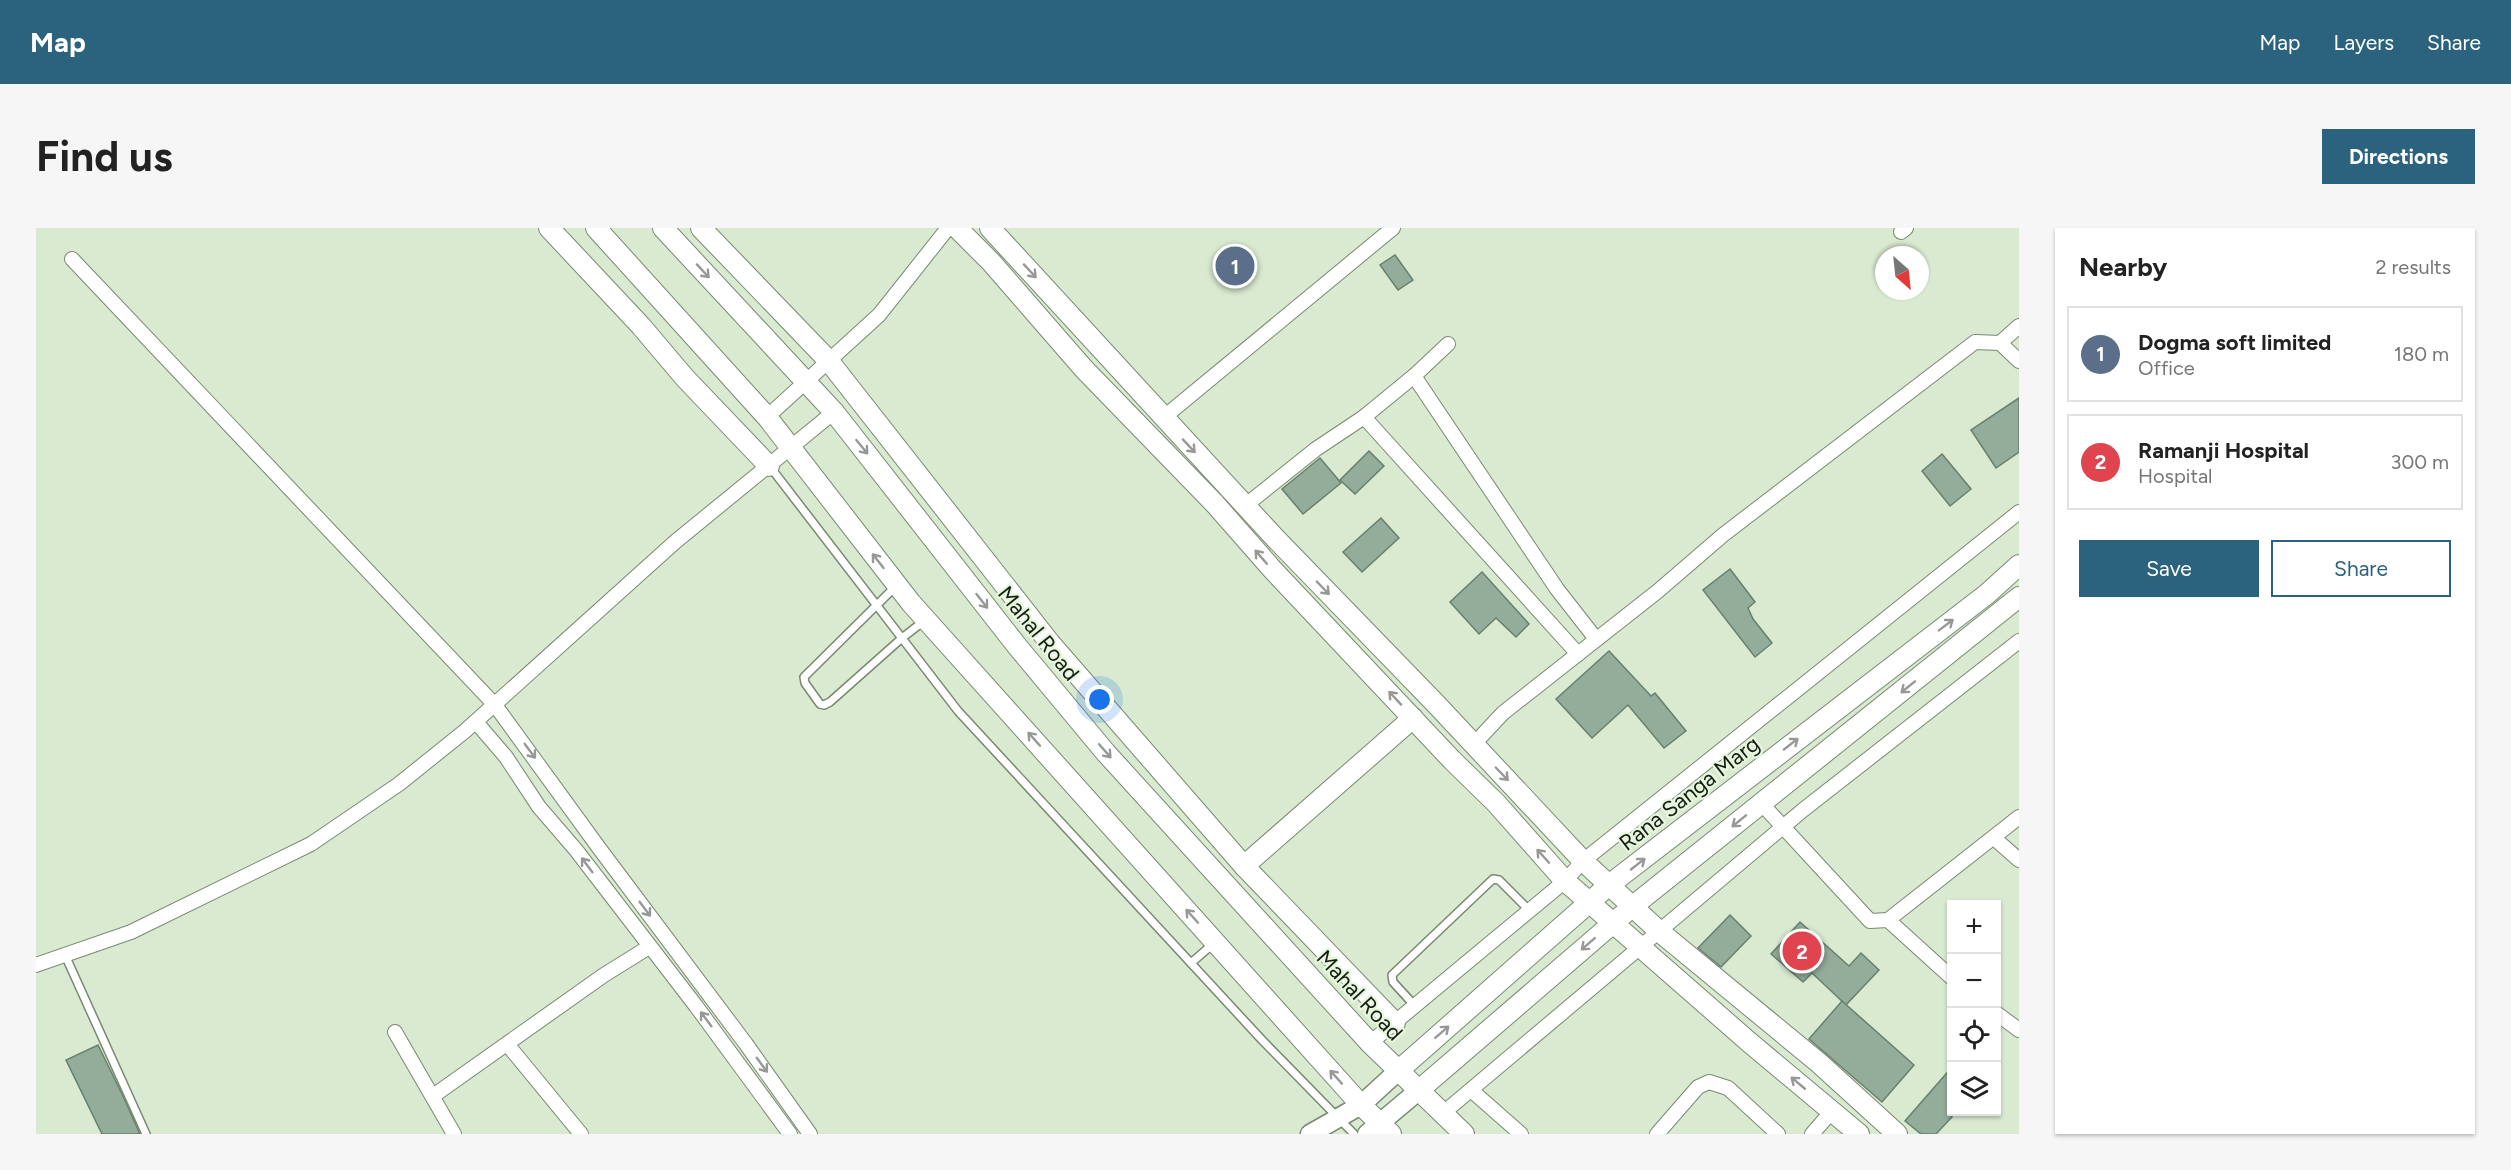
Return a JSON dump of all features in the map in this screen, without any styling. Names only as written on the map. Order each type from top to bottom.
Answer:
[{"type":"main road","points":[[549,228],[641,326],[685,378],[769,466]]},
{"type":"main road","points":[[596,228],[767,417],[926,620],[1360,1105],[1379,1131]]},
{"type":"main road","name":"Mahal Road","points":[[663,228],[834,412],[1017,646],[1131,780],[1370,1042],[1464,1134]]},
{"type":"main road","points":[[701,228],[828,360],[1050,643],[1153,762],[1244,866],[1395,1023]]},
{"type":"main road","points":[[957,228],[992,262],[1084,369],[1215,504],[1272,569],[1496,803],[1565,881],[1859,1134]]},
{"type":"main road","points":[[990,228],[1276,539],[1474,744],[1583,861],[1660,932],[1819,1063],[1897,1134]]},
{"type":"main road","name":"Rana Sanga Marg","points":[[1398,1071],[1609,885],[1986,594],[2019,565]]},
{"type":"main road","points":[[1418,1091],[1633,906],[2019,597]]},
{"type":"main road","points":[[1244,866],[1413,718]]},
{"type":"main road","points":[[1131,780],[1153,762]]},
{"type":"street","points":[[767,417],[879,315],[948,228]]},
{"type":"street","points":[[1163,418],[1393,228]]},
{"type":"street","points":[[72,259],[495,705],[810,1134]]},
{"type":"street","points":[[2000,343],[2019,326]]},
{"type":"street","points":[[1474,744],[1503,713],[1658,591],[1723,535],[1975,342],[2000,343],[2019,361]]},
{"type":"street","points":[[1246,505],[1316,449],[1364,417],[1414,376],[1448,344]]},
{"type":"street","points":[[1414,376],[1557,589],[1596,639]]},
{"type":"street","points":[[36,965],[131,932],[311,844],[399,784],[476,722],[675,542],[834,412]]},
{"type":"street","points":[[1364,417],[1578,654]]},
{"type":"street","points":[[1370,1042],[1530,911],[1565,881],[1583,861],[2019,512]]},
{"type":"street","points":[[1442,1114],[1783,827],[2019,641]]},
{"type":"street","points":[[476,722],[506,757],[539,807],[576,850],[750,1076],[790,1134]]},
{"type":"street","points":[[1761,803],[1870,921],[1888,920],[2019,817]]},
{"type":"street","points":[[1994,838],[2019,860]]},
{"type":"street","points":[[1888,920],[1947,973]]},
{"type":"street","points":[[432,1096],[604,975],[650,947]]},
{"type":"street","points":[[2001,1017],[2019,1030]]},
{"type":"street","points":[[394,1032],[454,1134]]},
{"type":"street","points":[[507,1044],[581,1134]]},
{"type":"street","points":[[1310,1134],[1360,1105],[1398,1071]]},
{"type":"street","points":[[1657,1134],[1698,1087],[1709,1082],[1728,1088],[1778,1134]]},
{"type":"street","points":[[1471,1090],[1521,1134]]},
{"type":"street","points":[[1379,1131],[1418,1091]]},
{"type":"street","points":[[1812,1134],[1832,1111]]},
{"type":"lane","points":[[769,466],[958,711],[1262,1040],[1353,1134]]},
{"type":"lane","points":[[897,585],[807,672],[804,683],[820,704],[825,705],[926,620]]},
{"type":"lane","points":[[1415,1006],[1393,982],[1392,975],[1493,879],[1499,879],[1530,911]]},
{"type":"lane","points":[[1191,963],[1215,942]]},
{"type":"lane","points":[[65,955],[146,1134]]},
{"type":"building","points":[[1395,255],[1413,280],[1398,290],[1380,265]]},
{"type":"building","points":[[2019,398],[2019,452],[1996,468],[1971,430]]},
{"type":"building","points":[[1369,451],[1384,466],[1355,494],[1340,480]]},
{"type":"building","points":[[1942,454],[1971,489],[1950,506],[1922,471]]},
{"type":"building","points":[[1320,458],[1341,483],[1303,514],[1282,489]]},
{"type":"building","points":[[1381,518],[1399,538],[1362,572],[1343,552]]},
{"type":"building","points":[[1730,569],[1755,602],[1748,608],[1753,619],[1772,643],[1755,657],[1703,590]]},
{"type":"building","points":[[1482,572],[1529,624],[1516,637],[1496,618],[1479,634],[1450,602]]},
{"type":"building","points":[[1609,651],[1651,696],[1655,693],[1686,731],[1664,748],[1628,705],[1592,738],[1556,699]]},
{"type":"building","points":[[1730,915],[1751,936],[1721,967],[1698,948]]},
{"type":"building","points":[[1800,922],[1849,966],[1861,953],[1879,970],[1846,1005],[1812,973],[1803,982],[1771,954]]},
{"type":"building","points":[[1842,1001],[1914,1065],[1882,1102],[1809,1039]]},
{"type":"building","points":[[98,1045],[140,1134],[102,1134],[66,1060]]},
{"type":"building","points":[[1947,1073],[1947,1116],[1952,1117],[1936,1134],[1921,1134],[1905,1121]]},
{"type":"place","name":"Dogma soft limited","points":[[1235,266]]},
{"type":"place","name":"Ramanji Hospital","points":[[1802,951]]}]
